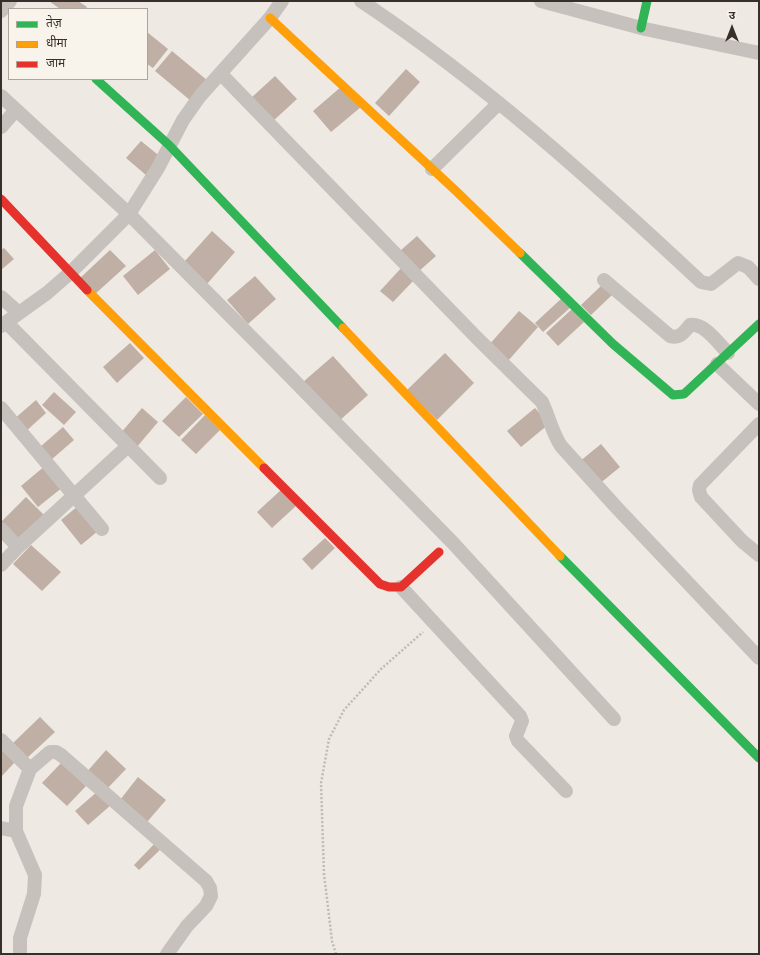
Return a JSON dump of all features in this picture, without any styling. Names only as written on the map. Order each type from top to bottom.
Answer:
[{"type":"street","points":[[1,11],[10,1]]},
{"type":"street","points":[[160,478],[4,324],[70,273],[129,214],[158,168],[169,145],[200,96],[270,18],[282,1]]},
{"type":"street","points":[[361,1],[404,30],[499,103],[631,217],[701,282],[711,284],[738,263],[748,267],[759,279]]},
{"type":"street","points":[[541,1],[641,28],[759,53]]},
{"type":"street","points":[[641,28],[647,1]]},
{"type":"street","points":[[270,18],[432,169],[613,344],[673,395],[684,394],[759,324]]},
{"type":"street","points":[[221,74],[477,338],[542,402],[548,414],[556,438],[561,446],[617,508],[759,658]]},
{"type":"street","points":[[97,80],[169,145],[570,567],[759,758]]},
{"type":"street","points":[[1,96],[129,214],[453,543],[614,719]]},
{"type":"street","points":[[432,169],[499,103]]},
{"type":"street","points":[[1,126],[16,110]]},
{"type":"street","points":[[1,199],[51,248],[70,273],[380,584],[389,588],[402,587],[439,552]]},
{"type":"street","points":[[604,280],[670,336],[675,338],[681,335],[690,325],[696,324],[702,327],[728,353]]},
{"type":"street","points":[[1,297],[19,313]]},
{"type":"street","points":[[717,364],[759,404]]},
{"type":"street","points":[[1,408],[102,529]]},
{"type":"street","points":[[759,424],[700,485],[699,490],[701,497],[742,542],[759,555]]},
{"type":"street","points":[[1,565],[128,446]]},
{"type":"street","points":[[1,529],[18,548]]},
{"type":"street","points":[[402,587],[520,716],[522,721],[516,736],[518,741],[566,791]]},
{"type":"street","points":[[1,740],[30,769]]},
{"type":"street","points":[[20,954],[20,938],[34,894],[35,874],[16,831],[16,806],[30,769],[43,756],[50,752],[56,752],[206,881],[210,888],[211,896],[206,906],[187,926],[167,954]]},
{"type":"street","points":[[1,828],[16,831]]},
{"type":"path","points":[[336,954],[332,941],[324,874],[321,783],[329,739],[344,710],[370,680],[434,623]]},
{"type":"building","points":[[49,1],[78,1],[87,7],[86,8],[59,8]]},
{"type":"building","points":[[148,33],[168,49],[153,68],[148,65]]},
{"type":"building","points":[[172,51],[208,81],[191,101],[155,71]]},
{"type":"building","points":[[406,69],[420,82],[389,116],[375,103]]},
{"type":"building","points":[[275,76],[297,99],[272,122],[251,98]]},
{"type":"building","points":[[342,86],[361,107],[331,132],[313,111]]},
{"type":"building","points":[[141,141],[162,158],[146,175],[126,158]]},
{"type":"building","points":[[212,231],[235,252],[207,284],[184,262]]},
{"type":"building","points":[[417,236],[436,256],[418,272],[400,251]]},
{"type":"building","points":[[4,248],[14,259],[1,270],[1,250]]},
{"type":"building","points":[[110,250],[126,266],[94,295],[79,279]]},
{"type":"building","points":[[155,250],[170,269],[138,295],[123,276]]},
{"type":"building","points":[[403,266],[416,278],[393,302],[380,291]]},
{"type":"building","points":[[255,276],[276,299],[248,324],[227,300]]},
{"type":"building","points":[[602,285],[612,295],[591,315],[581,305]]},
{"type":"building","points":[[562,298],[571,307],[543,332],[535,323]]},
{"type":"building","points":[[572,309],[584,322],[558,346],[546,333]]},
{"type":"building","points":[[519,311],[538,327],[507,362],[488,346]]},
{"type":"building","points":[[130,343],[144,358],[117,383],[103,367]]},
{"type":"building","points":[[445,353],[474,383],[437,420],[407,390]]},
{"type":"building","points":[[333,356],[368,395],[338,422],[303,382]]},
{"type":"building","points":[[54,392],[76,412],[64,425],[42,405]]},
{"type":"building","points":[[186,397],[203,414],[179,437],[162,421]]},
{"type":"building","points":[[36,400],[46,413],[24,433],[13,420]]},
{"type":"building","points":[[142,408],[158,422],[136,448],[120,434]]},
{"type":"building","points":[[535,408],[549,424],[521,447],[507,431]]},
{"type":"building","points":[[205,415],[220,430],[196,454],[181,440]]},
{"type":"building","points":[[63,427],[74,440],[51,460],[40,447]]},
{"type":"building","points":[[601,444],[620,467],[598,485],[579,462]]},
{"type":"building","points":[[46,465],[63,487],[38,507],[21,486]]},
{"type":"building","points":[[282,489],[297,505],[272,528],[257,512]]},
{"type":"building","points":[[26,497],[46,517],[18,543],[1,526],[1,522]]},
{"type":"building","points":[[78,506],[98,531],[81,545],[61,520]]},
{"type":"building","points":[[325,538],[335,548],[312,570],[302,559]]},
{"type":"building","points":[[31,545],[61,572],[42,591],[13,564]]},
{"type":"building","points":[[40,717],[55,732],[27,758],[13,743]]},
{"type":"building","points":[[1,749],[15,762],[1,777]]},
{"type":"building","points":[[106,750],[126,769],[104,792],[85,774]]},
{"type":"building","points":[[61,763],[86,786],[67,806],[42,783]]},
{"type":"building","points":[[138,777],[166,800],[147,822],[120,800]]},
{"type":"building","points":[[98,791],[111,805],[88,825],[75,811]]},
{"type":"building","points":[[158,840],[164,846],[139,870],[134,865]]},
{"type":"traffic: fast","points":[[641,28],[647,1]]},
{"type":"traffic: fast","points":[[97,80],[169,145],[343,328]]},
{"type":"traffic: fast","points":[[520,253],[613,344],[673,395],[684,394],[759,324]]},
{"type":"traffic: fast","points":[[560,556],[759,758]]},
{"type":"traffic: slow","points":[[270,18],[456,191],[520,253]]},
{"type":"traffic: slow","points":[[87,290],[264,468]]},
{"type":"traffic: slow","points":[[343,328],[560,556]]},
{"type":"traffic: jam","points":[[1,199],[87,290]]},
{"type":"traffic: jam","points":[[264,468],[380,584],[389,587],[401,587],[439,552]]}]
